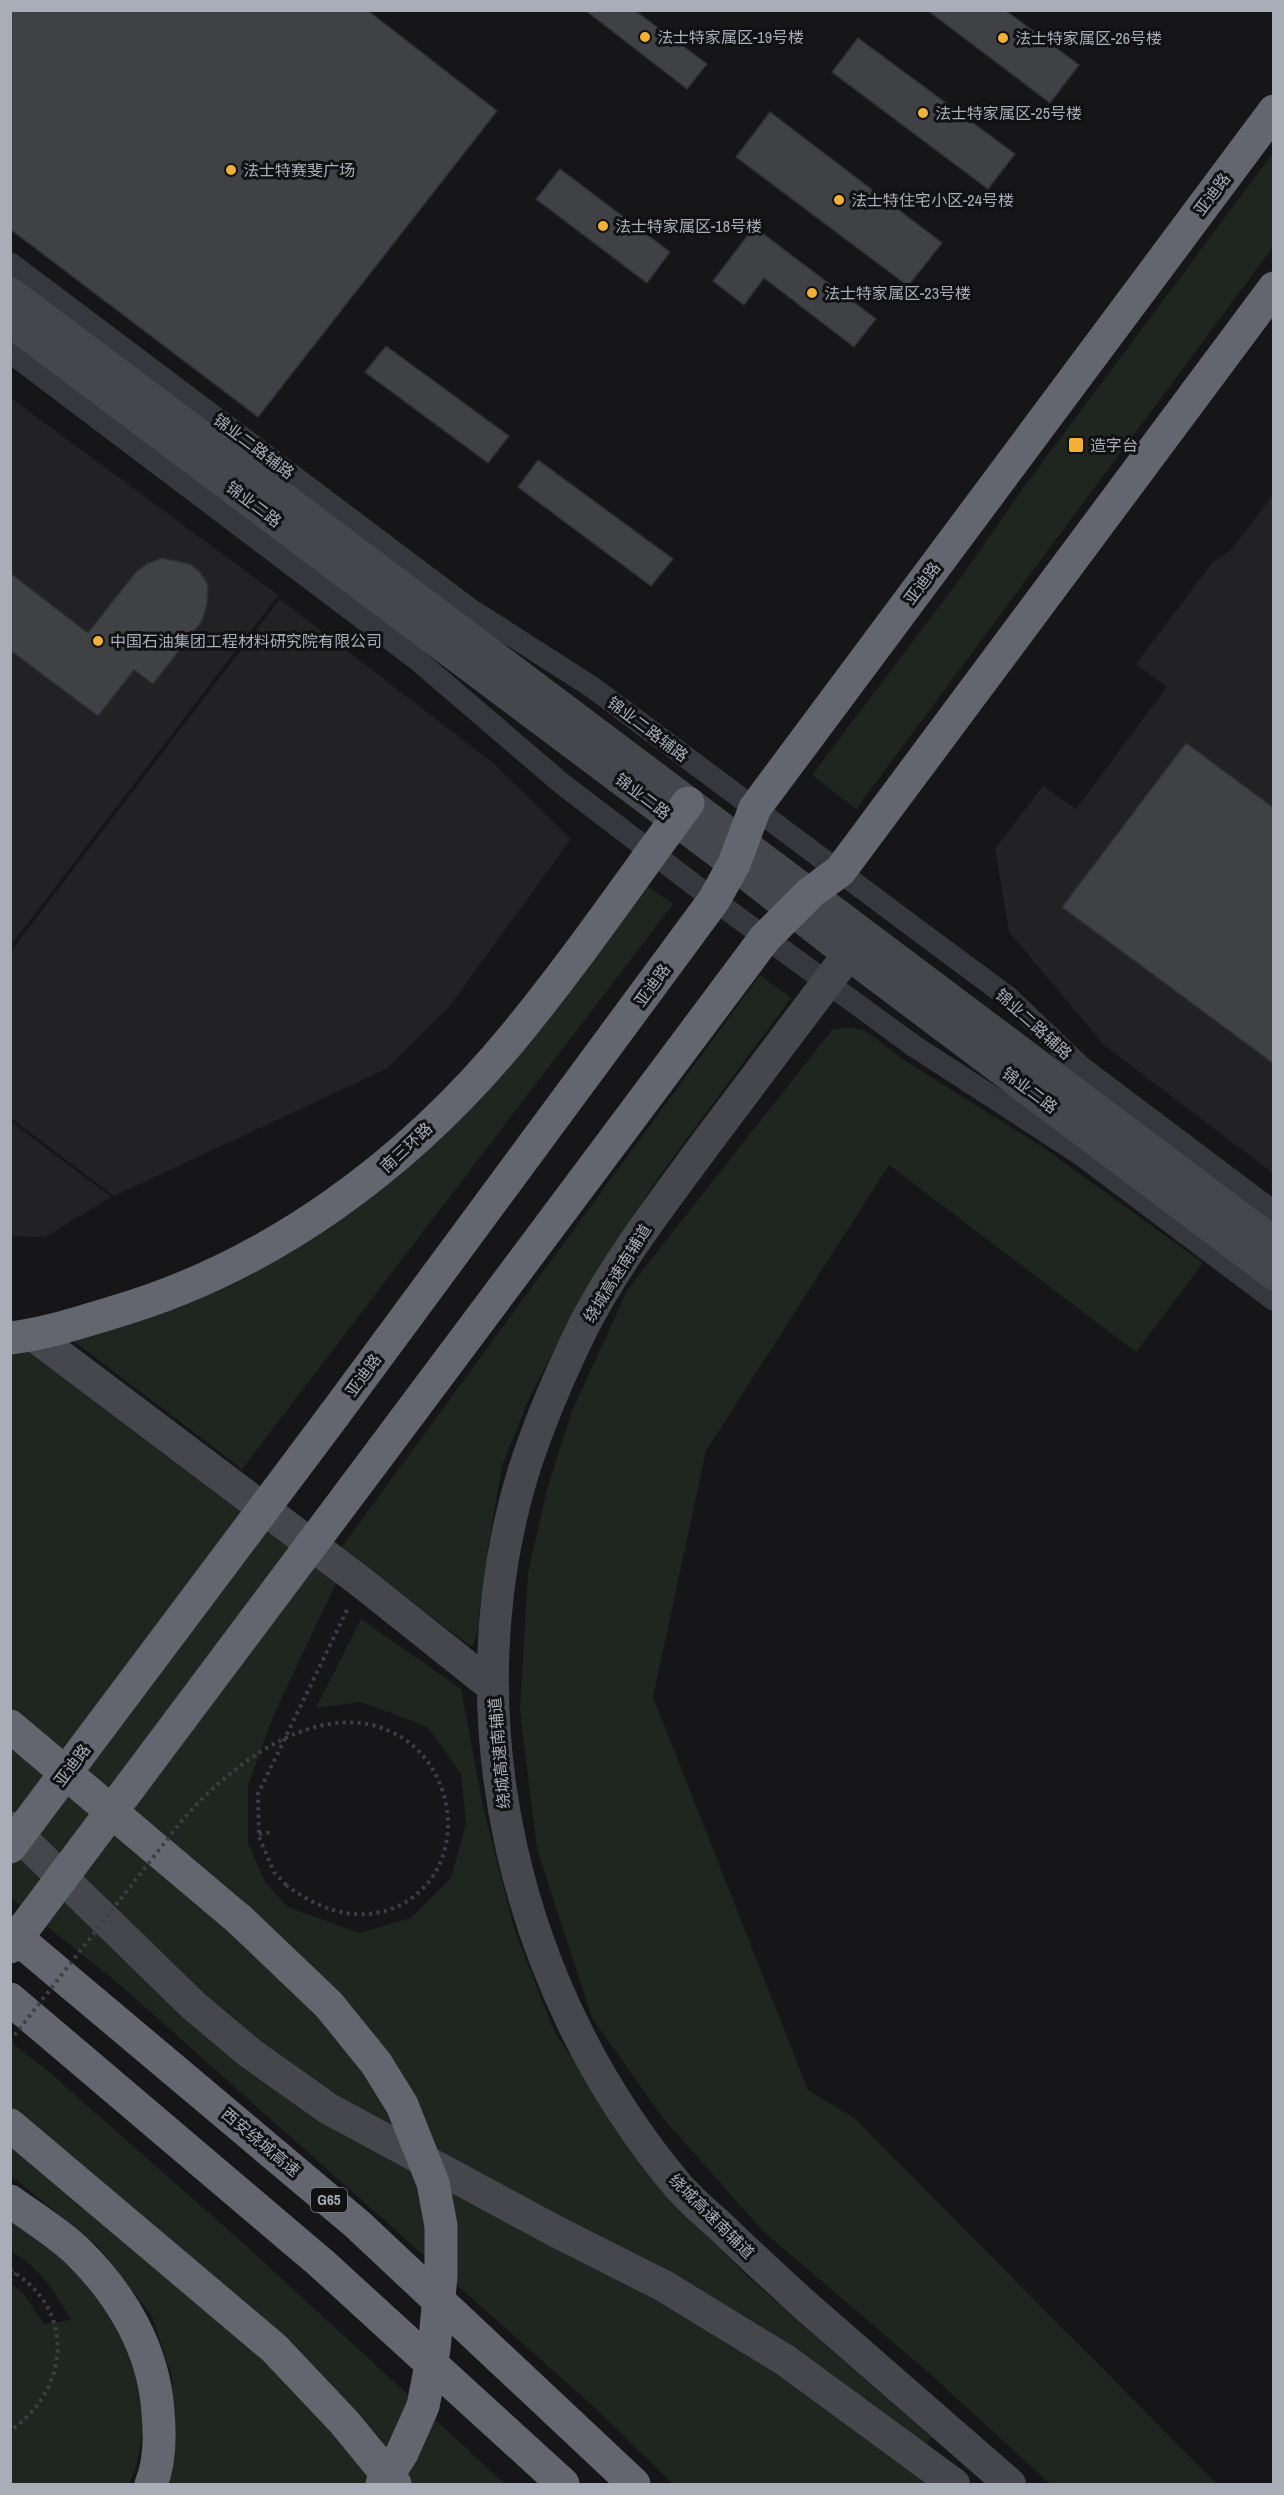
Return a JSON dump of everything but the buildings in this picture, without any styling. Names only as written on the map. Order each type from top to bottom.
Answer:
[{"type":"highway","name":"亚迪路","points":[[10,1847],[334,1415],[714,900],[738,853],[755,808],[1274,111]]},
{"type":"highway","points":[[10,1947],[765,938],[802,901],[840,871],[1274,288]]},
{"type":"highway","name":"南三环路","points":[[22,1336],[162,1299],[281,1240],[362,1186],[395,1159],[441,1114],[516,1035],[682,812]]},
{"type":"highway","points":[[10,1726],[240,1920],[330,2005],[376,2063],[402,2105],[432,2183],[441,2226],[441,2276],[434,2349],[423,2406],[402,2453],[382,2484]]},
{"type":"highway","name":"西安绕城高速","points":[[10,1932],[357,2224],[634,2484]]},
{"type":"highway","points":[[10,1999],[321,2263],[563,2484]]},
{"type":"highway","points":[[10,2125],[274,2348],[344,2422],[395,2484]]},
{"type":"highway","points":[[10,2201],[76,2250],[116,2295],[140,2337],[156,2382],[160,2427],[151,2484]]},
{"type":"main road","name":"锦业二路","points":[[10,293],[682,812]]},
{"type":"main road","name":"锦业二路","points":[[10,321],[802,901],[1274,1274]]},
{"type":"main road","name":"锦业二路","points":[[856,944],[1274,1244]]},
{"type":"main road","name":"绕城高速南辅道","points":[[856,944],[645,1226],[603,1293],[564,1367],[523,1475],[510,1529],[498,1602],[493,1687],[496,1756],[508,1838],[530,1918],[558,1991],[594,2065],[630,2121],[689,2197],[766,2271],[1010,2484]]},
{"type":"main road","points":[[22,1336],[361,1582],[493,1687]]},
{"type":"main road","points":[[10,1827],[194,2006],[250,2053],[320,2103],[556,2232],[674,2292],[785,2360],[954,2484]]},
{"type":"street","name":"锦业二路辅路","points":[[10,263],[470,609],[592,687],[840,871],[1008,998],[1080,1066],[1274,1212]]},
{"type":"street","points":[[10,352],[416,658],[561,783],[714,900],[914,1046],[1080,1154],[1274,1300]]},
{"type":"path","points":[[10,2041],[186,1815],[239,1764],[266,1747],[328,1723],[345,1721],[387,1729],[406,1740],[420,1754],[443,1786],[448,1818],[446,1849],[435,1872],[422,1889],[408,1901],[371,1914],[329,1911],[306,1900],[285,1885],[274,1872],[259,1834],[257,1804],[261,1783],[361,1582]]},
{"type":"path","points":[[259,1834],[274,1832]]},
{"type":"path","points":[[10,2270],[40,2295],[56,2325],[59,2346],[54,2377],[35,2408],[10,2431]]},
{"type":"path","points":[[10,2281],[16,2273]]},
{"type":"shaded area","points":[[1273,153],[1273,247],[856,809],[812,775],[960,579],[1021,491]]},
{"type":"shaded area","points":[[11,398],[278,595],[11,945]]},
{"type":"shaded area","points":[[1273,495],[1273,1173],[1105,1046],[1009,932],[995,849],[1043,786],[1076,809],[1167,687],[1136,664],[1213,562],[1232,549]]},
{"type":"shaded area","points":[[280,599],[493,763],[571,839],[448,1008],[386,1069],[114,1196],[11,1118],[11,951]]},
{"type":"shaded area","points":[[645,885],[673,904],[242,1469],[71,1339],[167,1311],[475,1104],[541,1029]]},
{"type":"shaded area","points":[[760,975],[791,998],[658,1178],[582,1295],[528,1401],[502,1466],[487,1554],[477,1633],[473,1646],[466,1643],[341,1548]]},
{"type":"shaded area","points":[[848,1027],[866,1031],[901,1058],[1044,1148],[1203,1263],[1136,1352],[889,1165],[706,1451],[653,1697],[808,2090],[854,2118],[1217,2484],[1050,2484],[927,2371],[763,2231],[663,2118],[592,2018],[537,1849],[520,1710],[528,1572],[548,1486],[572,1411],[628,1289],[832,1030]]},
{"type":"shaded area","points":[[11,1122],[111,1197],[45,1237],[11,1236]]},
{"type":"shaded area","points":[[30,1347],[339,1577],[275,1712],[248,1785],[248,1843],[265,1882],[288,1907],[359,1933],[411,1918],[451,1878],[466,1824],[461,1774],[428,1727],[361,1702],[316,1708],[361,1619],[461,1689],[483,1807],[514,1928],[554,2031],[657,2184],[748,2277],[931,2437],[917,2465],[939,2484],[673,2484],[594,2407],[118,1983],[11,1898],[10,1351]]},
{"type":"shaded area","points":[[10,2041],[49,2072],[244,2244],[505,2484],[162,2484],[173,2442],[172,2377],[152,2316],[97,2245],[11,2176]]},
{"type":"shaded area","points":[[11,2212],[106,2300],[140,2358],[147,2405],[136,2468],[129,2484],[11,2484],[10,2283],[23,2293],[44,2324],[71,2320],[46,2281],[11,2251]]},
{"type":"place","name":"法士特家属区-19号楼","points":[[645,37]]},
{"type":"place","name":"法士特家属区-26号楼","points":[[1003,38]]},
{"type":"place","name":"法士特家属区-25号楼","points":[[923,113]]},
{"type":"place","name":"法士特赛斐广场","points":[[231,170]]},
{"type":"place","name":"法士特住宅小区-24号楼","points":[[839,200]]},
{"type":"place","name":"法士特家属区-18号楼","points":[[603,226]]},
{"type":"place","name":"法士特家属区-23号楼","points":[[812,293]]},
{"type":"place","name":"造字台","points":[[1076,445]]},
{"type":"place","name":"中国石油集团工程材料研究院有限公司","points":[[98,641]]}]
